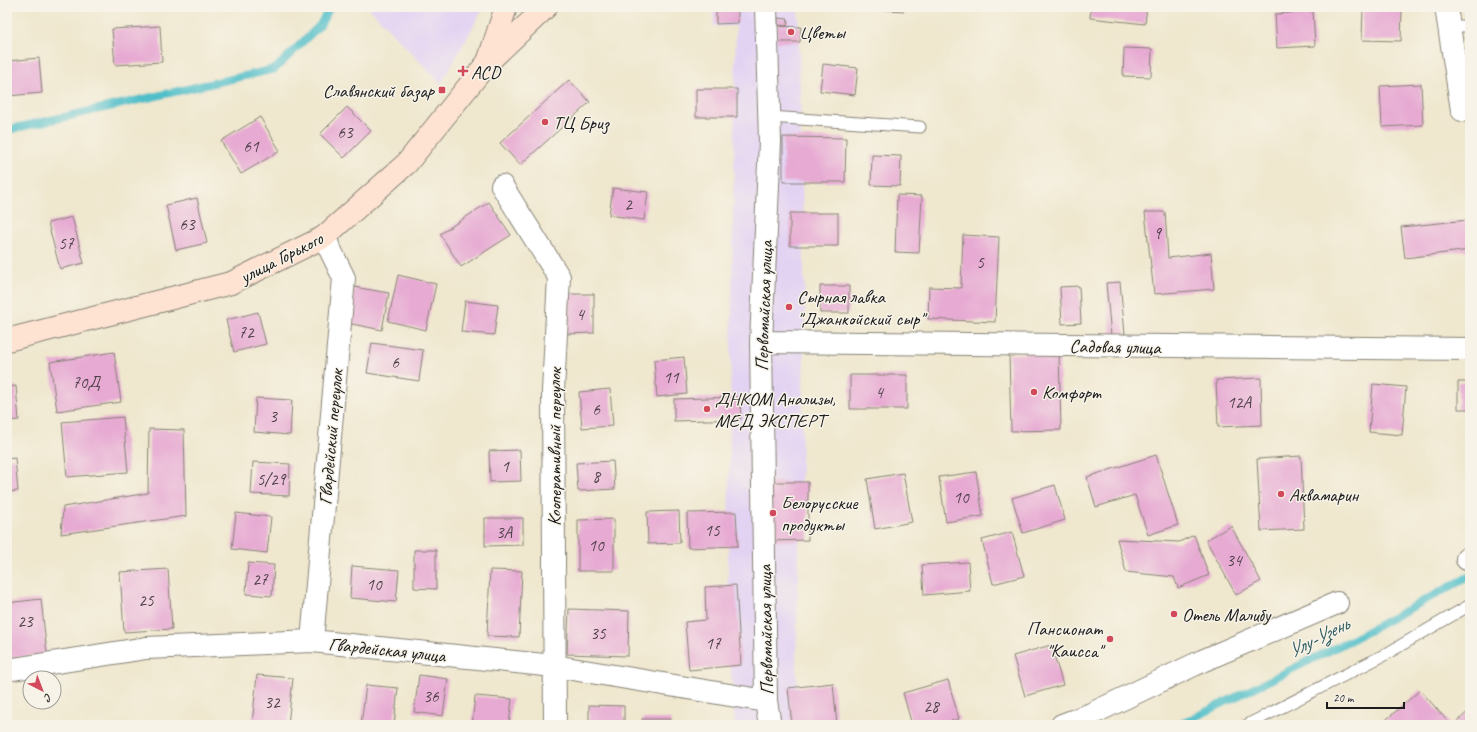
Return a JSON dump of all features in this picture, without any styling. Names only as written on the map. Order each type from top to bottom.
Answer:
[{"type":"main road","name":"улица Горького","points":[[488,62],[506,7]]},
{"type":"main road","name":"улица Горького","points":[[7,340],[231,283],[324,237],[407,163],[488,62],[546,7]]},
{"type":"street","name":"Первомайская улица","points":[[766,7],[770,140],[761,342],[766,701],[770,725]]},
{"type":"street","points":[[1455,20],[1462,110],[1470,111]]},
{"type":"street","name":"Кооперативный переулок","points":[[502,186],[559,277],[553,391],[555,725]]},
{"type":"street","name":"Гвардейский переулок","points":[[312,641],[344,278],[324,237]]},
{"type":"street","name":"Садовая улица","points":[[761,342],[1470,349]]},
{"type":"street","points":[[1062,725],[1091,714],[1202,661],[1337,603]]},
{"type":"street","name":"Гвардейская улица","points":[[7,670],[146,648],[312,641],[554,666],[766,701]]},
{"type":"lane","points":[[769,117],[920,127]]},
{"type":"lane","points":[[1247,725],[1386,654],[1470,605]]},
{"type":"shaded area","name":"Славянский базар","points":[[368,7],[484,7],[441,84]]},
{"type":"shaded area","points":[[713,7],[798,7],[805,313],[796,666],[800,725],[735,725],[727,619],[736,26],[714,26]]},
{"type":"building","points":[[716,7],[738,7],[738,23],[716,24]]},
{"type":"building","points":[[873,7],[904,7],[904,11],[872,9]]},
{"type":"building","points":[[1091,7],[1147,7],[1145,24],[1090,18]]},
{"type":"building","points":[[1363,7],[1402,8],[1401,41],[1362,40]]},
{"type":"building","points":[[1313,11],[1315,46],[1277,48],[1275,14]]},
{"type":"building","points":[[778,18],[788,19],[787,26],[778,25]]},
{"type":"building","points":[[160,26],[162,62],[115,65],[112,29]]},
{"type":"building","points":[[777,26],[801,27],[800,42],[777,42]]},
{"type":"building","points":[[1124,48],[1152,49],[1151,77],[1123,76]]},
{"type":"building","points":[[39,58],[42,93],[7,96],[7,61]]},
{"type":"building","points":[[823,64],[858,68],[855,95],[820,91]]},
{"type":"building","name":"ТЦ Бриз","points":[[569,80],[590,102],[520,165],[500,143]]},
{"type":"building","points":[[1421,84],[1423,125],[1382,127],[1380,86]]},
{"type":"building","points":[[696,89],[737,89],[737,117],[696,117]]},
{"type":"building","points":[[347,107],[371,131],[344,158],[320,134]]},
{"type":"building","points":[[260,117],[280,151],[241,174],[221,141]]},
{"type":"building","points":[[783,137],[846,138],[845,182],[783,182]]},
{"type":"building","points":[[872,155],[901,156],[900,186],[871,185]]},
{"type":"building","points":[[613,188],[648,192],[644,220],[609,215]]},
{"type":"building","points":[[897,195],[922,196],[919,253],[895,252]]},
{"type":"building","points":[[197,198],[207,243],[176,250],[166,205]]},
{"type":"building","points":[[489,202],[511,235],[461,267],[440,234]]},
{"type":"building","points":[[1145,212],[1165,212],[1168,258],[1211,253],[1214,289],[1154,294]]},
{"type":"building","points":[[790,213],[838,213],[838,246],[790,246]]},
{"type":"building","points":[[72,217],[84,263],[60,269],[48,223]]},
{"type":"building","points":[[1468,220],[1470,250],[1405,258],[1401,227]]},
{"type":"building","points":[[963,235],[999,237],[995,322],[928,319],[929,287],[961,288]]},
{"type":"building","points":[[398,275],[436,284],[426,330],[388,321]]},
{"type":"building","points":[[1120,282],[1125,334],[1111,336],[1106,283]]},
{"type":"building","points":[[820,286],[849,286],[849,313],[820,313]]},
{"type":"building","points":[[1079,286],[1081,323],[1062,324],[1060,287]]},
{"type":"building","points":[[354,287],[389,293],[382,330],[347,323]]},
{"type":"building","points":[[566,294],[594,294],[594,333],[566,334]]},
{"type":"building","points":[[465,301],[498,305],[494,335],[461,332]]},
{"type":"building","points":[[258,312],[266,344],[234,352],[226,320]]},
{"type":"building","points":[[372,343],[423,350],[419,381],[367,373]]},
{"type":"building","points":[[114,352],[121,402],[57,411],[50,362]]},
{"type":"building","points":[[1059,352],[1061,430],[1011,431],[1009,354]]},
{"type":"building","points":[[684,357],[687,394],[657,397],[654,360]]},
{"type":"building","points":[[850,375],[907,375],[907,409],[850,409]]},
{"type":"building","points":[[1261,378],[1262,425],[1218,427],[1216,380]]},
{"type":"building","points":[[1458,382],[1470,382],[1470,409],[1458,409]]},
{"type":"building","points":[[1373,384],[1406,387],[1402,435],[1369,432]]},
{"type":"building","points":[[16,386],[19,420],[7,421],[7,387]]},
{"type":"building","points":[[610,389],[613,426],[582,428],[579,392]]},
{"type":"building","name":"ДНКОМ Анализы, МЕД ЭКСПЕРТ","points":[[740,397],[741,419],[674,421],[674,399]]},
{"type":"building","points":[[256,398],[292,400],[290,435],[254,432]]},
{"type":"building","points":[[123,417],[128,472],[67,477],[62,422]]},
{"type":"building","points":[[149,429],[184,430],[186,516],[61,534],[63,507],[148,493]]},
{"type":"building","points":[[520,450],[521,481],[490,482],[489,451]]},
{"type":"building","points":[[1156,455],[1178,525],[1148,535],[1135,495],[1096,507],[1087,477]]},
{"type":"building","points":[[1301,456],[1304,529],[1261,531],[1257,459]]},
{"type":"building","points":[[15,458],[18,491],[7,492],[7,459]]},
{"type":"building","points":[[613,461],[615,489],[578,491],[576,463]]},
{"type":"building","points":[[253,462],[290,464],[289,496],[251,494]]},
{"type":"building","points":[[976,472],[983,516],[946,522],[939,477]]},
{"type":"building","points":[[903,473],[912,522],[875,529],[867,479]]},
{"type":"building","points":[[769,482],[808,482],[808,540],[769,541]]},
{"type":"building","points":[[1055,485],[1065,520],[1023,533],[1012,498]]},
{"type":"building","points":[[679,511],[680,543],[648,544],[647,512]]},
{"type":"building","points":[[736,512],[738,546],[688,548],[687,513]]},
{"type":"building","points":[[236,513],[271,517],[267,553],[232,549]]},
{"type":"building","points":[[485,518],[523,518],[523,545],[485,546]]},
{"type":"building","points":[[614,519],[614,571],[578,571],[578,520]]},
{"type":"building","points":[[1231,526],[1261,581],[1236,595],[1206,540]]},
{"type":"building","points":[[1012,532],[1024,576],[993,584],[982,540]]},
{"type":"building","points":[[1194,535],[1209,575],[1178,588],[1174,577],[1126,572],[1117,539],[1179,542]]},
{"type":"building","points":[[414,550],[436,550],[436,589],[414,588]]},
{"type":"building","points":[[968,562],[970,591],[924,595],[922,565]]},
{"type":"building","points":[[248,563],[274,565],[272,596],[246,594]]},
{"type":"building","points":[[352,566],[399,570],[396,602],[350,598]]},
{"type":"building","points":[[168,569],[172,629],[124,632],[120,572]]},
{"type":"building","points":[[490,570],[522,571],[519,637],[487,636]]},
{"type":"building","points":[[736,585],[741,665],[689,670],[685,622],[706,620],[705,587]]},
{"type":"building","points":[[41,599],[47,654],[9,658],[7,603]]},
{"type":"building","points":[[569,609],[629,611],[628,656],[567,654]]},
{"type":"building","points":[[1051,645],[1063,685],[1025,696],[1013,656]]},
{"type":"building","points":[[257,675],[293,678],[288,725],[252,725]]},
{"type":"building","points":[[419,675],[448,679],[443,716],[414,712]]},
{"type":"building","points":[[948,680],[959,719],[937,725],[912,725],[903,693]]},
{"type":"building","points":[[833,683],[837,725],[792,725],[788,688]]},
{"type":"building","points":[[366,685],[398,688],[394,725],[361,725]]},
{"type":"building","points":[[1420,690],[1451,725],[1380,725]]},
{"type":"building","points":[[475,696],[512,699],[509,725],[472,725]]},
{"type":"building","points":[[589,705],[624,706],[624,725],[589,725]]},
{"type":"building","points":[[1470,710],[1470,725],[1453,725]]},
{"type":"building","points":[[642,719],[671,719],[671,725],[643,725]]},
{"type":"waterway","points":[[7,130],[275,69],[320,25],[330,7]]},
{"type":"waterway","name":"Улу-Узень","points":[[1179,725],[1353,639],[1470,576]]},
{"type":"place","name":"Цветы","points":[[791,32]]},
{"type":"place","name":"ACD","points":[[463,71]]},
{"type":"place","name":"Славянский базар","points":[[442,90]]},
{"type":"place","name":"ТЦ Бриз","points":[[545,122]]},
{"type":"place","name":"Сырная лавка \"Джанкойский сыр\"","points":[[789,307]]},
{"type":"place","name":"Комфорт","points":[[1034,392]]},
{"type":"place","name":"ДНКОМ Анализы, МЕД ЭКСПЕРТ","points":[[707,409]]},
{"type":"place","name":"Аквамарин","points":[[1281,494]]},
{"type":"place","name":"Белорусские продукты","points":[[773,513]]},
{"type":"place","name":"Отель Малибу","points":[[1174,614]]},
{"type":"place","name":"Пансионат \"Каисса\"","points":[[1110,639]]}]
